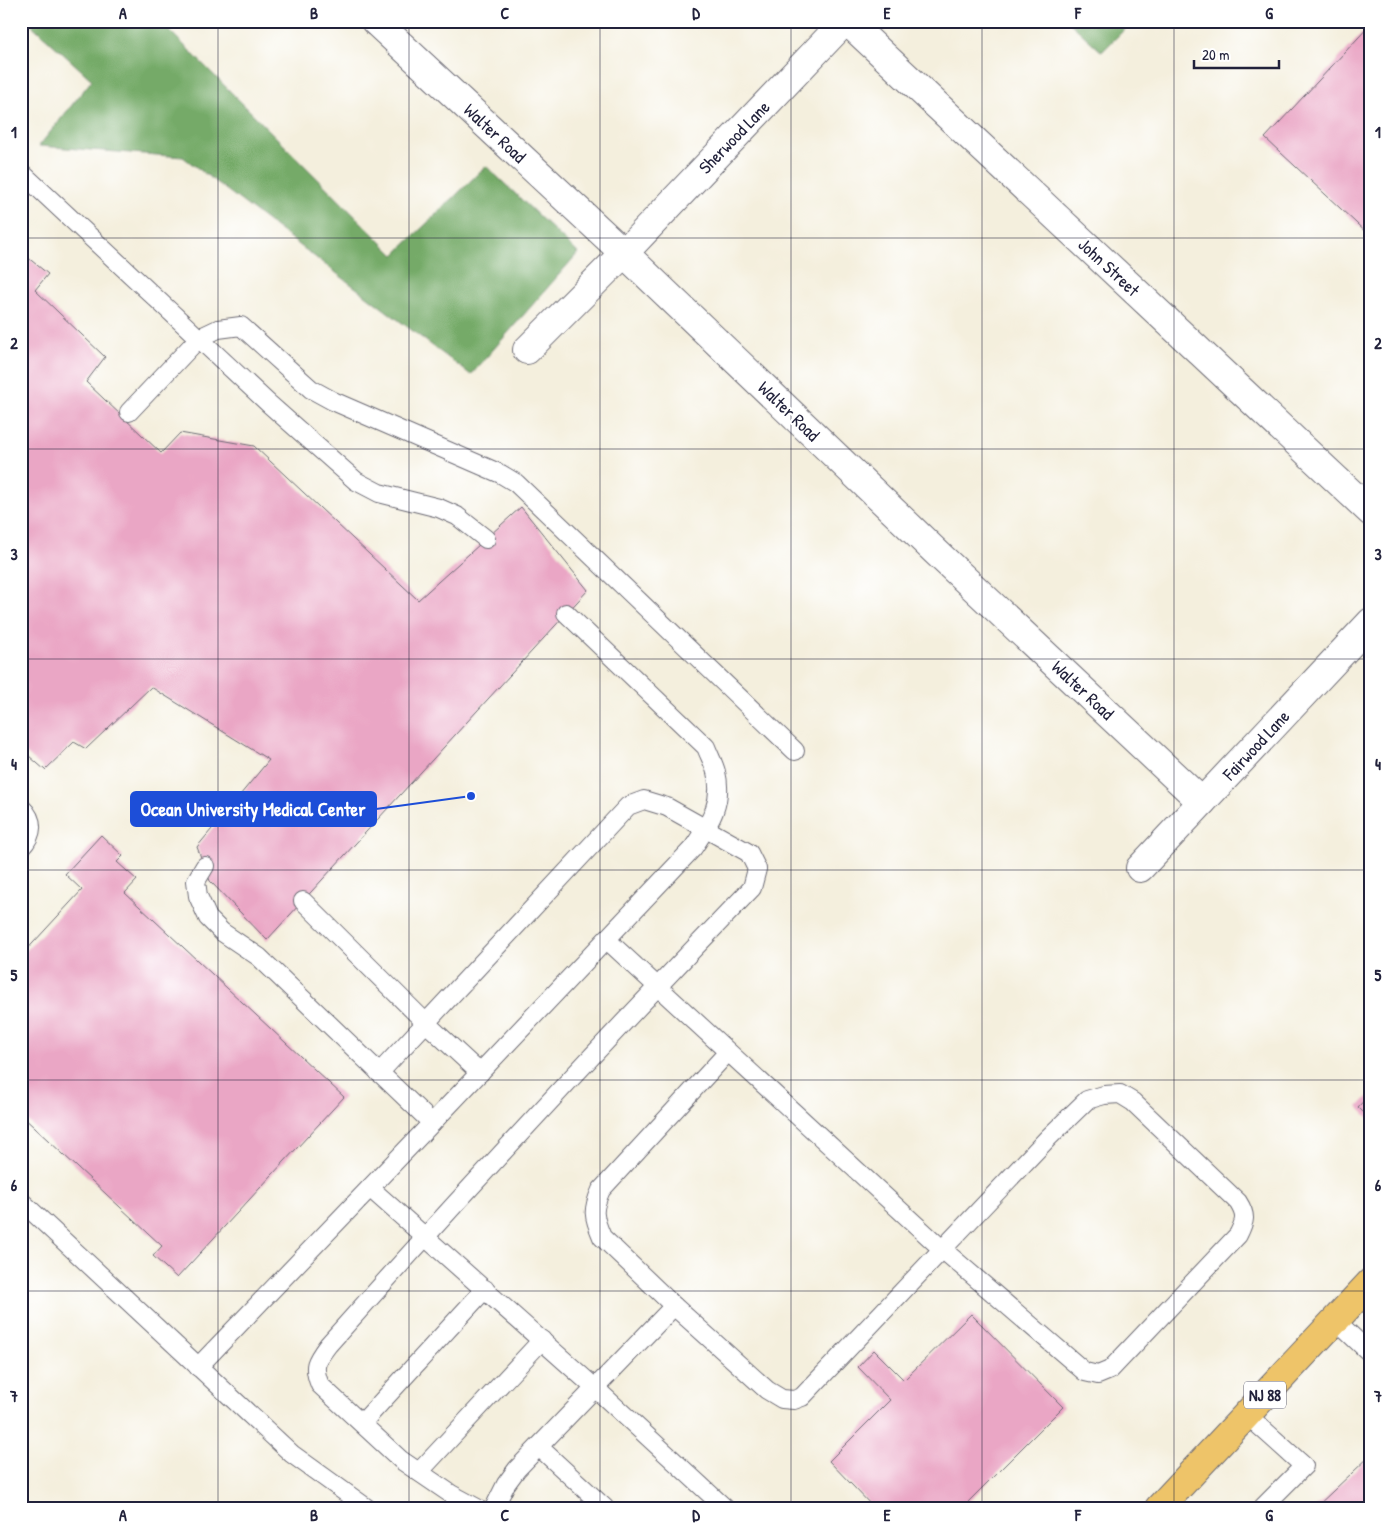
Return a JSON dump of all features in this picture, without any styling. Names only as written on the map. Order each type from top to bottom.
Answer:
[{"type":"main road","name":"NJ 88","points":[[1159,1508],[1371,1282]]},
{"type":"street","name":"Walter Road","points":[[375,21],[624,253],[930,546],[1202,802]]},
{"type":"street","name":"Sherwood Lane","points":[[527,350],[624,253],[846,21]]},
{"type":"street","name":"John Street","points":[[846,21],[1371,512]]},
{"type":"street","name":"Fairwood Lane","points":[[1140,868],[1371,622]]},
{"type":"lane","points":[[21,172],[356,482],[379,493],[439,508],[457,516],[486,539]]},
{"type":"lane","points":[[129,412],[199,338],[218,329],[241,326],[311,388],[333,401],[508,478],[795,750]]},
{"type":"lane","points":[[198,1367],[693,848],[716,810],[718,792],[716,772],[706,747],[566,613]]},
{"type":"lane","points":[[380,1073],[628,806],[644,800],[667,807],[749,854],[757,869],[752,888],[657,986],[425,1236],[317,1361],[316,1373],[320,1385],[401,1460],[451,1494],[477,1508]]},
{"type":"lane","points":[[21,807],[29,814],[31,830],[28,841],[21,848]]},
{"type":"lane","points":[[205,866],[196,881],[198,896],[208,918],[222,932],[260,956],[432,1123]]},
{"type":"lane","points":[[303,901],[426,1023],[480,1072]]},
{"type":"lane","points":[[607,940],[942,1249],[1086,1372],[1098,1374],[1110,1370],[1238,1236],[1244,1223],[1245,1212],[1238,1202],[1133,1102],[1120,1094],[1104,1095],[1087,1100],[1072,1113],[942,1249],[802,1397],[794,1400],[782,1399],[767,1390],[674,1306],[602,1237],[596,1223],[594,1205],[601,1190],[728,1052]]},
{"type":"lane","points":[[370,1188],[542,1340],[726,1508]]},
{"type":"lane","points":[[21,1201],[292,1454],[367,1508]]},
{"type":"lane","points":[[362,1423],[484,1289]]},
{"type":"lane","points":[[494,1508],[506,1484],[517,1469],[674,1306]]},
{"type":"lane","points":[[1335,1320],[1371,1354]]},
{"type":"lane","points":[[419,1472],[542,1340]]},
{"type":"lane","points":[[1246,1414],[1304,1466],[1262,1508]]},
{"type":"lane","points":[[539,1447],[604,1508]]},
{"type":"green space","points":[[27,21],[160,21],[394,255],[486,166],[578,253],[471,375],[183,157],[39,146],[92,80]]},
{"type":"green space","points":[[1068,21],[1133,21],[1102,52]]},
{"type":"building","points":[[1371,24],[1371,237],[1265,138]]},
{"type":"building","points":[[21,252],[48,274],[35,290],[105,357],[86,382],[161,453],[180,433],[254,446],[418,600],[521,507],[588,590],[267,940],[210,881],[197,847],[269,760],[151,687],[86,749],[74,742],[45,770],[21,749]]},
{"type":"building","points":[[101,835],[123,856],[117,862],[137,880],[125,893],[344,1097],[177,1278],[153,1256],[162,1246],[21,1115],[21,956],[82,890],[65,874]]},
{"type":"building","points":[[1371,1093],[1371,1120],[1358,1107]]},
{"type":"building","points":[[971,1314],[1063,1407],[962,1508],[874,1508],[829,1461],[890,1400],[858,1367],[874,1350],[904,1380]]},
{"type":"building","points":[[1371,1455],[1371,1508],[1315,1508]]},
{"type":"place","name":"Ocean University Medical Center","points":[[471,796]]}]
